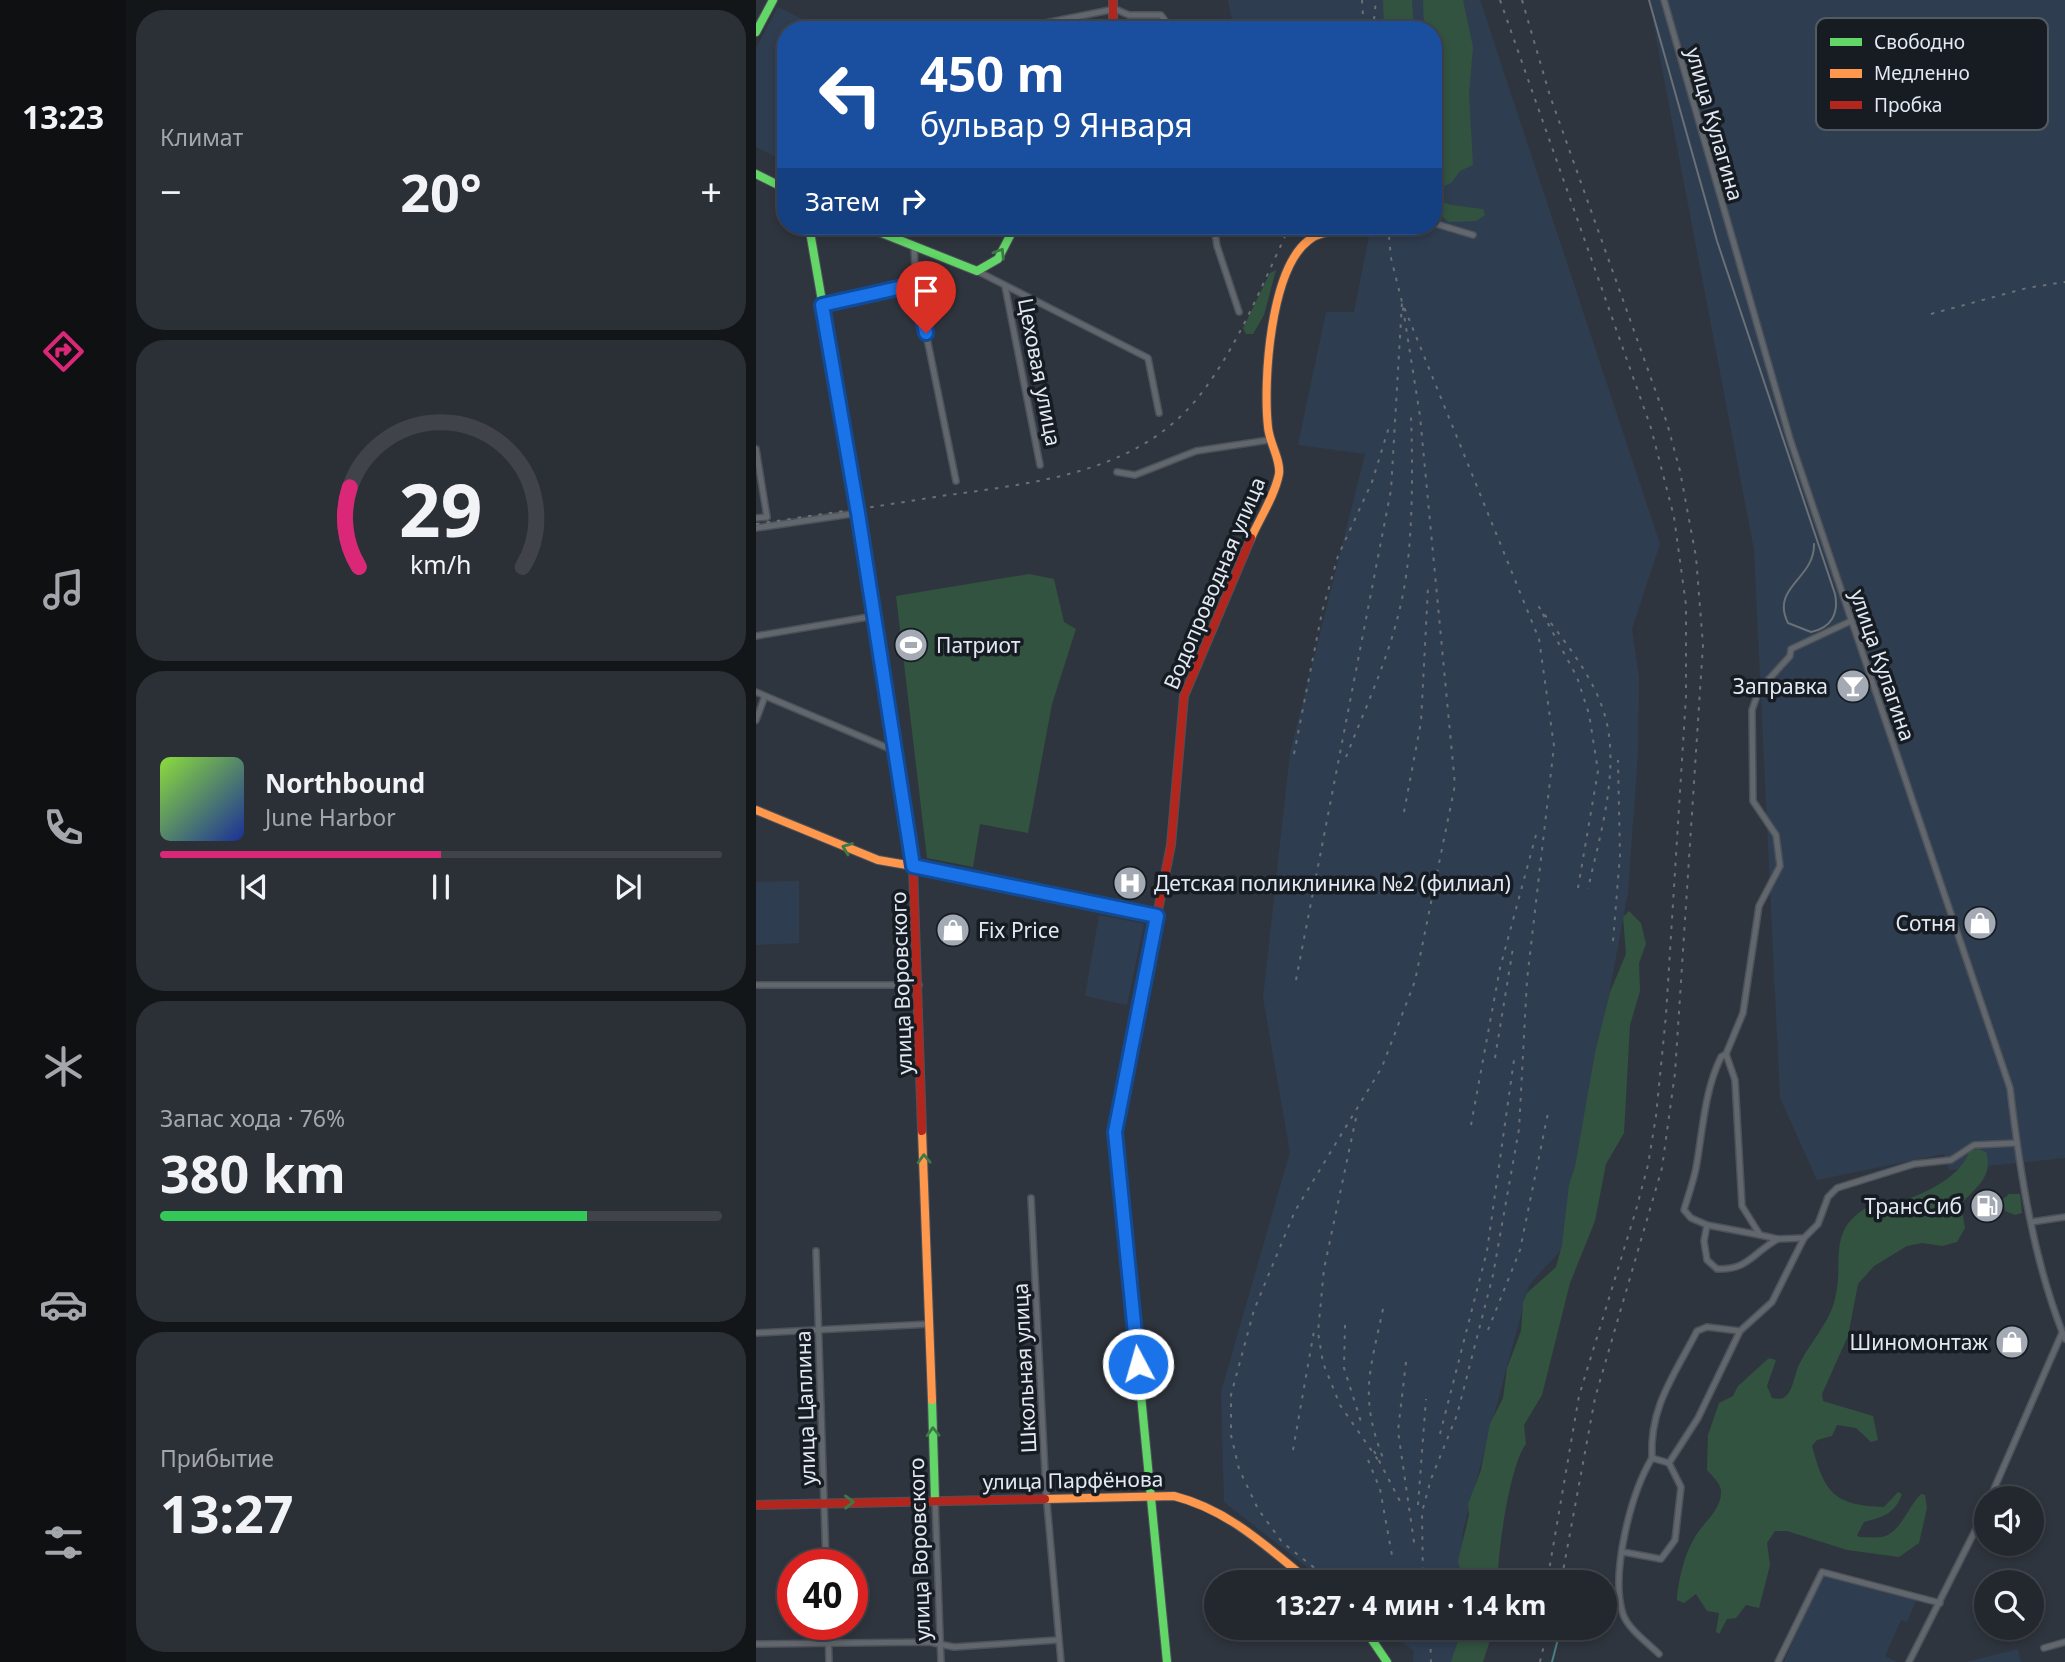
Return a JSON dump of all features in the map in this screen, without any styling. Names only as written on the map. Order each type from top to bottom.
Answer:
[{"type":"main road","points":[[756,32],[773,0]]},
{"type":"main road","points":[[756,174],[777,184]]},
{"type":"main road","name":"улица Воровского","points":[[812,235],[913,866],[935,1500]]},
{"type":"main road","points":[[885,235],[978,271],[998,259],[1010,235]]},
{"type":"main road","name":"Водопроводная улица","points":[[1167,1662],[1115,1132],[1171,845],[1184,696],[1279,472],[1278,461],[1269,440],[1273,309],[1290,263],[1304,243],[1316,235]]},
{"type":"main road","points":[[756,810],[878,860],[913,866]]},
{"type":"main road","name":"улица Парфёнова","points":[[756,1505],[1151,1495],[1190,1499],[1219,1511],[1295,1570]]},
{"type":"main road","points":[[1372,1640],[1387,1662]]},
{"type":"street","name":"улица Кулагина","points":[[1664,0],[1790,439],[2010,1088],[2031,1222],[2054,1314],[2064,1336]]},
{"type":"street","points":[[1047,21],[1114,5],[1129,15],[1161,15],[1165,21]]},
{"type":"street","points":[[1442,226],[1473,235]]},
{"type":"street","points":[[1215,235],[1239,312]]},
{"type":"street","points":[[914,247],[916,284],[956,481]]},
{"type":"street","points":[[978,271],[1147,358],[1159,413]]},
{"type":"street","points":[[822,305],[916,284]]},
{"type":"street","name":"Цеховая улица","points":[[1005,286],[1040,465]]},
{"type":"street","points":[[1117,472],[1135,474],[1196,451],[1269,440]]},
{"type":"street","points":[[756,449],[767,517],[756,518]]},
{"type":"street","points":[[756,528],[858,513]]},
{"type":"street","points":[[756,636],[874,616]]},
{"type":"street","points":[[1804,1238],[1778,1239],[1707,1225],[1691,1218],[1684,1210],[1696,1170],[1705,1103],[1716,1066],[1726,1054],[1743,1013],[1759,906],[1780,866],[1776,835],[1753,801],[1751,722],[1755,699],[1790,656],[1791,649],[1851,621]]},
{"type":"street","points":[[756,692],[895,751]]},
{"type":"street","points":[[756,720],[765,696]]},
{"type":"street","points":[[913,866],[1157,916]]},
{"type":"street","points":[[756,985],[919,985]]},
{"type":"street","points":[[1726,1054],[1735,1080],[1742,1206],[1760,1235]]},
{"type":"street","points":[[1669,1463],[1698,1418],[1740,1331],[1773,1302],[1804,1238],[1818,1224],[1828,1197],[1837,1188],[1914,1164],[1951,1160],[1974,1145],[2017,1143]]},
{"type":"street","name":"Школьная улица","points":[[1031,1198],[1046,1497],[1061,1662]]},
{"type":"street","points":[[2031,1222],[2065,1217]]},
{"type":"street","points":[[1707,1225],[1705,1254],[1710,1265],[1717,1269],[1740,1268],[1765,1246],[1778,1239]]},
{"type":"street","name":"улица Цаплина","points":[[816,1251],[826,1549]]},
{"type":"street","points":[[756,1333],[930,1324]]},
{"type":"street","points":[[1659,1654],[1623,1614],[1620,1584],[1623,1552],[1639,1482],[1652,1458],[1651,1441],[1657,1405],[1697,1331],[1707,1327],[1740,1331]]},
{"type":"street","points":[[1995,1486],[2064,1336]]},
{"type":"street","points":[[1623,1552],[1657,1559],[1670,1548],[1676,1533],[1681,1487],[1669,1463],[1652,1458]]},
{"type":"street","name":"улица Воровского","points":[[935,1500],[941,1662]]},
{"type":"street","points":[[1909,1662],[1974,1534]]},
{"type":"street","points":[[1778,1662],[1822,1572],[1940,1603]]},
{"type":"street","points":[[828,1640],[829,1662]]},
{"type":"street","points":[[756,1644],[940,1644],[954,1647],[1058,1640]]},
{"type":"street","points":[[2044,1648],[2065,1642]]},
{"type":"shaded area","points":[[1228,0],[1480,0],[1660,544],[1632,629],[1639,678],[1638,752],[1628,893],[1561,1250],[1529,1285],[1463,1531],[1461,1570],[1311,1570],[1224,1502],[1221,1392],[1290,1152],[1263,998],[1290,753],[1365,454],[1298,445],[1326,312],[1354,312],[1369,235],[1442,235],[1442,21],[1232,21]]},
{"type":"shaded area","points":[[1649,0],[2065,0],[2065,1158],[1949,1170],[1944,1154],[1817,1180],[1780,1098],[1754,550]]},
{"type":"shaded area","points":[[778,7],[806,21],[777,21],[777,158],[756,147],[756,48]]},
{"type":"shaded area","points":[[799,881],[799,943],[756,945],[756,882]]},
{"type":"shaded area","points":[[1099,915],[1144,924],[1127,1005],[1085,996]]},
{"type":"shaded area","points":[[1822,1575],[1917,1598],[1907,1622],[1901,1620],[1885,1656],[1897,1662],[1784,1662]]},
{"type":"shaded area","points":[[1400,1640],[1457,1640],[1454,1662],[1413,1662],[1414,1651]]},
{"type":"shaded area","points":[[2018,1649],[2021,1662],[1966,1662]]},
{"type":"green space","points":[[1383,0],[1412,0],[1413,21],[1384,21]]},
{"type":"green space","points":[[1423,0],[1463,0],[1473,47],[1469,94],[1473,165],[1460,171],[1451,183],[1442,187],[1442,21],[1424,21]]},
{"type":"green space","points":[[1442,202],[1483,209],[1485,215],[1476,221],[1449,222],[1442,216]]},
{"type":"green space","points":[[1276,270],[1264,315],[1253,334],[1246,334],[1243,328],[1270,273]]},
{"type":"green space","points":[[1029,574],[1054,579],[1064,622],[1076,629],[1052,704],[1028,833],[980,824],[973,867],[927,858],[896,596]]},
{"type":"green space","points":[[1629,911],[1641,923],[1646,944],[1639,963],[1640,991],[1630,1025],[1624,1133],[1606,1164],[1595,1221],[1570,1283],[1542,1395],[1524,1425],[1526,1444],[1510,1489],[1498,1570],[1460,1570],[1458,1561],[1469,1515],[1468,1504],[1481,1470],[1490,1424],[1503,1398],[1507,1368],[1521,1331],[1523,1303],[1527,1293],[1556,1267],[1562,1245],[1569,1185],[1575,1167],[1595,1053],[1610,992],[1626,954],[1623,917]]},
{"type":"green space","points":[[1978,1149],[1986,1152],[1987,1168],[1982,1181],[1961,1204],[1965,1228],[1957,1242],[1942,1246],[1922,1243],[1907,1246],[1874,1266],[1858,1284],[1848,1336],[1822,1394],[1823,1401],[1873,1416],[1878,1440],[1871,1442],[1856,1428],[1837,1425],[1832,1436],[1817,1440],[1812,1446],[1827,1486],[1843,1499],[1867,1506],[1884,1507],[1898,1492],[1902,1494],[1888,1514],[1864,1522],[1857,1535],[1859,1537],[1889,1534],[1899,1525],[1916,1499],[1921,1494],[1925,1495],[1927,1508],[1919,1543],[1899,1557],[1847,1550],[1787,1531],[1775,1531],[1767,1543],[1770,1565],[1759,1608],[1746,1605],[1736,1618],[1727,1619],[1719,1634],[1716,1632],[1719,1613],[1707,1611],[1696,1594],[1684,1603],[1677,1600],[1681,1573],[1690,1546],[1716,1509],[1720,1498],[1720,1486],[1707,1470],[1708,1435],[1719,1403],[1733,1396],[1738,1386],[1769,1358],[1776,1360],[1767,1386],[1772,1398],[1785,1397],[1791,1389],[1799,1365],[1832,1308],[1838,1285],[1840,1246],[1847,1225],[1871,1205],[1898,1202],[1943,1182],[1955,1173],[1969,1151]]},
{"type":"green space","points":[[2009,1194],[2020,1194],[2022,1213],[2015,1215],[2005,1211],[2003,1199]]},
{"type":"green space","points":[[1458,1640],[1490,1640],[1483,1662],[1451,1662]]},
{"type":"waterway","points":[[1552,1662],[1558,1640]]},
{"type":"tram line","points":[[1649,0],[1717,241],[1835,594],[1836,608],[1832,619],[1824,627],[1811,632],[1788,623],[1784,611],[1789,591],[1808,566],[1814,544]]},
{"type":"railway","points":[[1362,0],[1363,21]]},
{"type":"railway","points":[[1374,21],[1376,0]]},
{"type":"railway","points":[[1500,0],[1651,428],[1674,517],[1686,605],[1686,696],[1666,1015],[1656,1116],[1648,1165],[1636,1210],[1579,1396],[1549,1570]]},
{"type":"railway","points":[[1522,0],[1550,96],[1667,423],[1680,471],[1696,557],[1703,645],[1675,1073],[1662,1168],[1595,1398],[1563,1570]]},
{"type":"railway","points":[[756,524],[1044,480],[1113,459],[1145,443],[1174,422],[1214,376],[1250,313],[1286,235]]},
{"type":"railway","points":[[1389,235],[1391,258],[1402,302],[1539,639],[1554,746],[1527,980],[1519,1129],[1493,1275],[1457,1415],[1431,1479],[1422,1512],[1423,1570]]},
{"type":"railway","points":[[1931,314],[2027,288],[2065,282]]},
{"type":"railway","points":[[1296,980],[1391,490],[1402,302],[1420,416],[1455,785],[1415,981],[1382,1067],[1295,1211],[1254,1310],[1231,1395],[1231,1435],[1239,1469],[1258,1509],[1282,1542],[1317,1570]]},
{"type":"railway","points":[[1346,757],[1386,657],[1403,594],[1410,530],[1411,417]]},
{"type":"railway","points":[[1294,754],[1322,612],[1338,556],[1372,482],[1389,427]]},
{"type":"railway","points":[[1404,812],[1421,722],[1428,588]]},
{"type":"railway","points":[[1578,888],[1598,771],[1589,714],[1577,677],[1539,607],[1590,680],[1604,712],[1608,729],[1609,789],[1588,889]]},
{"type":"railway","points":[[1613,941],[1620,855],[1618,760]]},
{"type":"railway","points":[[1471,1125],[1500,968],[1536,835]]},
{"type":"railway","points":[[1495,1058],[1513,948]]},
{"type":"railway","points":[[1440,1434],[1487,1251],[1514,1060]]},
{"type":"railway","points":[[1488,1330],[1520,1250],[1548,1113]]},
{"type":"railway","points":[[1356,1118],[1324,1269],[1318,1332],[1323,1363],[1340,1405],[1378,1460]]},
{"type":"railway","points":[[1383,1309],[1369,1383],[1371,1417],[1383,1458]]},
{"type":"railway","points":[[1345,1325],[1344,1368],[1362,1425]]},
{"type":"railway","points":[[1293,1450],[1314,1331]]},
{"type":"railway","points":[[1406,1362],[1398,1431],[1415,1549]]},
{"type":"railway","points":[[1418,1505],[1426,1399]]},
{"type":"railway","points":[[1374,1451],[1403,1507]]},
{"type":"railway","points":[[1368,1460],[1380,1489],[1393,1561]]},
{"type":"railway","points":[[1430,1640],[1431,1662]]},
{"type":"railway","points":[[1540,1662],[1545,1640]]},
{"type":"traffic: fast","points":[[756,32],[773,0]]},
{"type":"traffic: fast","points":[[756,174],[777,184]]},
{"type":"traffic: fast","points":[[811,235],[858,509],[905,811]]},
{"type":"traffic: fast","points":[[887,235],[977,271],[998,259],[1010,235]]},
{"type":"traffic: fast","points":[[1131,1293],[1167,1662]]},
{"type":"traffic: fast","points":[[932,1400],[935,1500]]},
{"type":"traffic: fast","points":[[1372,1640],[1387,1662]]},
{"type":"traffic: slow","points":[[1251,538],[1271,498],[1279,474],[1270,439],[1267,407],[1268,356],[1278,300],[1285,275],[1296,255],[1309,240],[1318,235]]},
{"type":"traffic: slow","points":[[756,810],[878,860],[913,866]]},
{"type":"traffic: slow","points":[[1131,1293],[1115,1132],[1141,996]]},
{"type":"traffic: slow","points":[[922,1131],[932,1400]]},
{"type":"traffic: slow","points":[[1045,1499],[1174,1496],[1194,1502],[1230,1520],[1296,1570]]},
{"type":"traffic: jam","points":[[1113,0],[1113,21]]},
{"type":"traffic: jam","points":[[1141,996],[1171,845],[1184,696],[1251,538]]},
{"type":"traffic: jam","points":[[905,811],[913,866],[922,1131]]},
{"type":"traffic: jam","points":[[756,1505],[1045,1499]]},
{"type":"place","name":"Патриот","points":[[911,645]]},
{"type":"place","name":"Заправка","points":[[1853,686]]},
{"type":"place","name":"Детская поликлиника №2 (филиал)","points":[[1130,883]]},
{"type":"place","name":"Сотня","points":[[1980,923]]},
{"type":"place","name":"Fix Price","points":[[953,930]]},
{"type":"place","name":"ТрансСиб","points":[[1987,1206]]},
{"type":"place","name":"Шиномонтаж","points":[[2012,1342]]},
{"type":"route","points":[[926,333],[916,284],[822,305],[858,513],[913,866],[961,878],[1157,916],[1115,1132],[1138,1364]]}]
